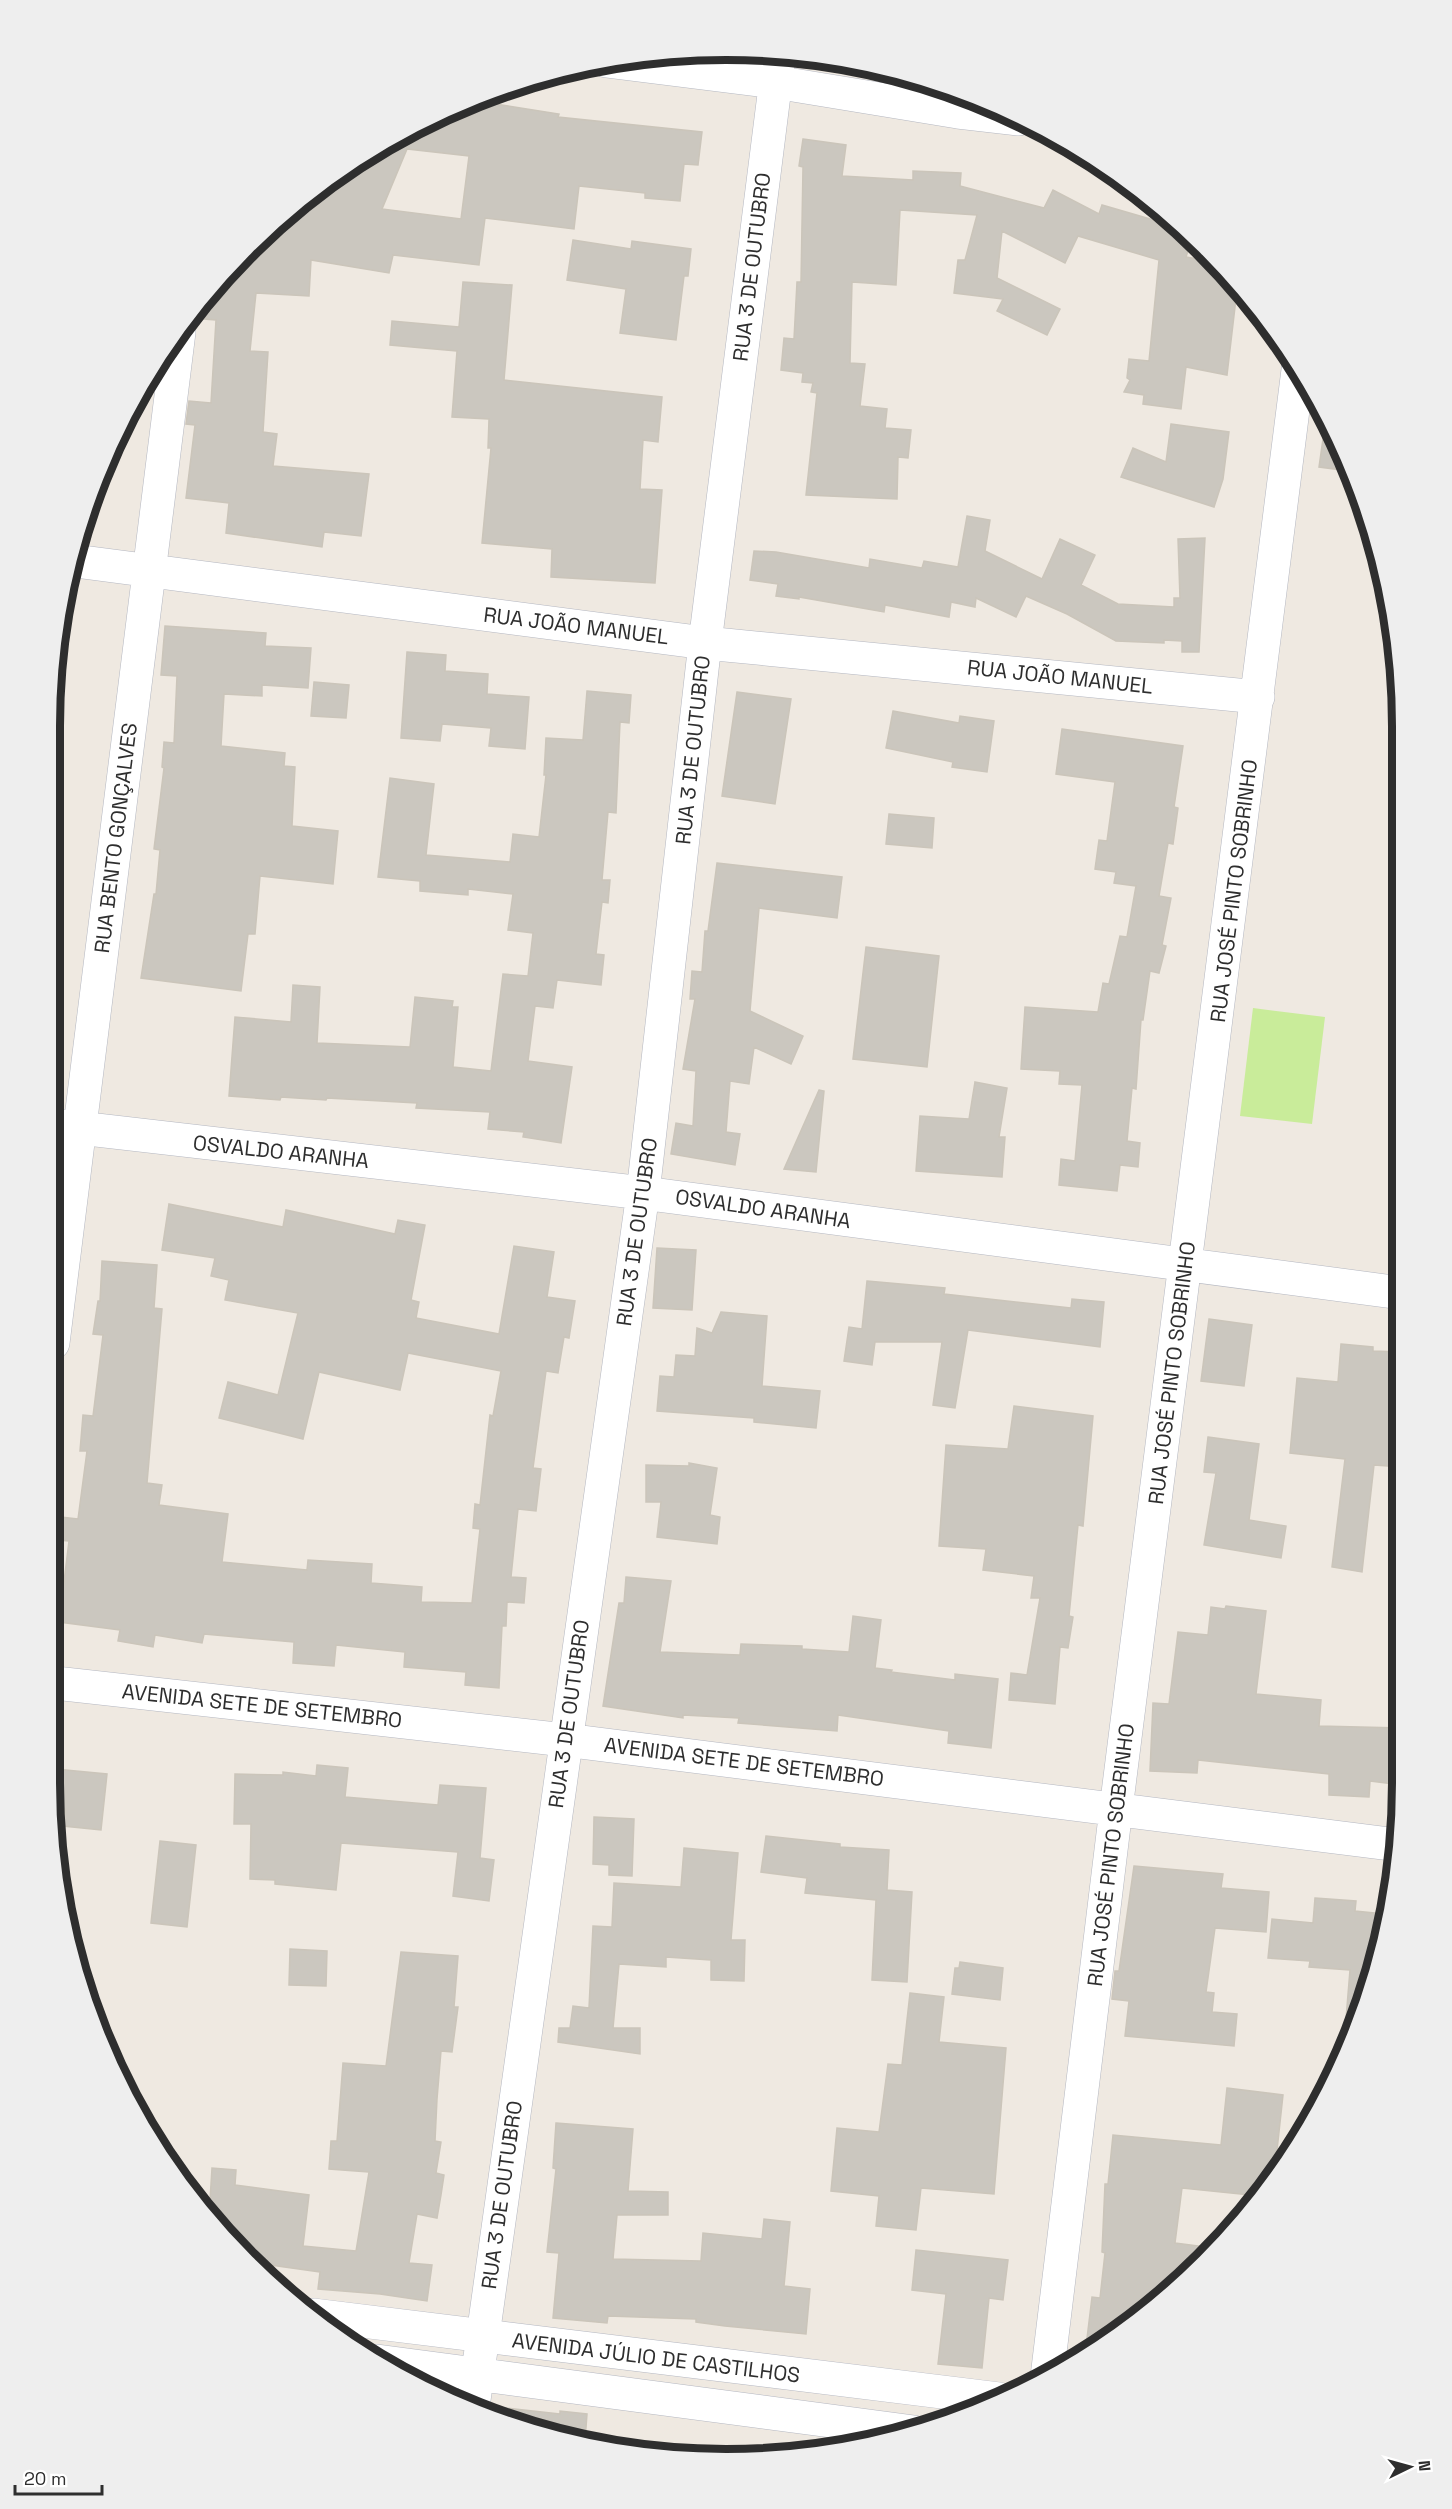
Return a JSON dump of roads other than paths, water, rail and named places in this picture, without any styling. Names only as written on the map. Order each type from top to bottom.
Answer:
[{"type":"street","points":[[662,63],[777,68],[981,111]]},
{"type":"street","name":"RUA 3 DE OUTUBRO","points":[[473,2399],[643,1193],[705,643],[777,68]]},
{"type":"street","name":"RUA BENTO GONÇALVES","points":[[60,1235],[67,1127],[149,570],[176,351]]},
{"type":"street","name":"RUA JOSÉ PINTO SOBRINHO","points":[[1048,2366],[1116,1809],[1296,382]]},
{"type":"street","name":"RUA JOÃO MANUEL","points":[[81,562],[705,643],[1258,697]]},
{"type":"street","name":"OSVALDO ARANHA","points":[[67,1127],[643,1193],[1392,1292]]},
{"type":"street","name":"AVENIDA SETE DE SETEMBRO","points":[[60,1684],[565,1740],[1389,1844]]},
{"type":"street","name":"AVENIDA JÚLIO DE CASTILHOS","points":[[330,2318],[983,2397]]},
{"type":"street","name":"AVENIDA JÚLIO DE CASTILHOS","points":[[401,2364],[887,2429]]},
{"type":"street","points":[[753,2411],[759,2370]]}]
